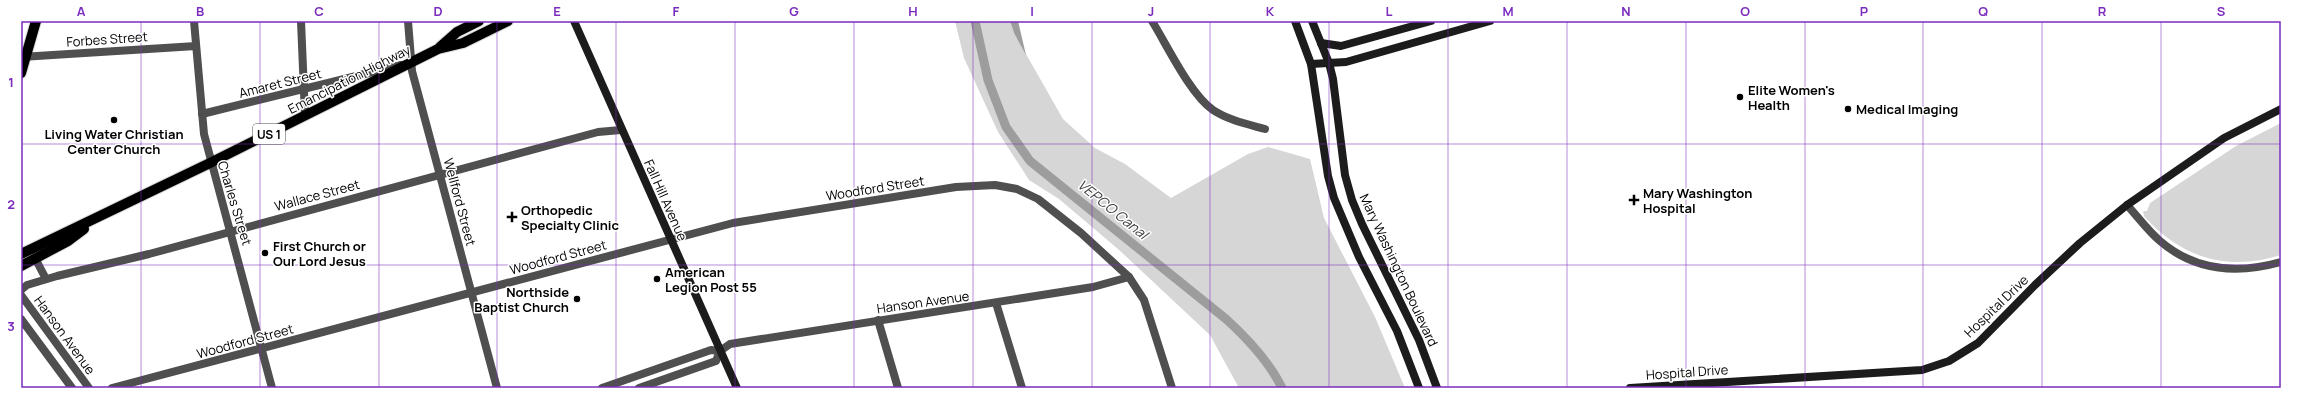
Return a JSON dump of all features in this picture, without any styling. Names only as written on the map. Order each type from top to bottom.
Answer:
[{"type":"main road","points":[[21,73],[24,57],[36,21]]},
{"type":"main road","name":"Emancipation Highway","points":[[438,49],[457,32],[479,21]]},
{"type":"main road","name":"Emancipation Highway","points":[[21,254],[210,163],[410,62],[438,49],[463,43],[508,21]]},
{"type":"main road","name":"Emancipation Highway","points":[[21,266],[68,241],[99,217]]},
{"type":"street","name":"Charles Street","points":[[194,21],[202,114],[210,163],[231,231],[272,388]]},
{"type":"street","points":[[301,21],[305,116]]},
{"type":"street","name":"Wellford Street","points":[[408,21],[410,62],[497,388]]},
{"type":"street","name":"Fall Hill Avenue","points":[[574,21],[621,130],[671,238],[737,388]]},
{"type":"street","points":[[1152,21],[1194,89],[1205,103],[1226,117],[1265,129]]},
{"type":"street","name":"Mary Washington Boulevard","points":[[1295,21],[1311,64],[1328,176],[1334,198],[1359,257],[1397,331],[1419,388]]},
{"type":"street","name":"Mary Washington Boulevard","points":[[1312,21],[1329,63],[1340,119],[1345,175],[1352,200],[1362,224],[1419,340],[1437,388]]},
{"type":"street","points":[[1321,43],[1341,46],[1431,21]]},
{"type":"street","points":[[1311,64],[1346,62],[1490,21]]},
{"type":"street","name":"Forbes Street","points":[[24,57],[196,46]]},
{"type":"street","name":"Amaret Street","points":[[202,114],[410,62]]},
{"type":"street","name":"Hospital Drive","points":[[1630,388],[1922,370],[1949,361],[1978,343],[2035,285],[2075,248],[2127,205],[2224,138],[2281,109]]},
{"type":"street","name":"Wallace Street","points":[[21,290],[46,279],[149,254],[598,132],[621,130]]},
{"type":"street","name":"Woodford Street","points":[[112,388],[472,293],[671,238],[733,223],[956,187],[1000,185],[1017,189],[1038,199],[1081,233],[1129,277],[1144,300],[1172,388]]},
{"type":"street","points":[[2127,205],[2159,240],[2191,260],[2226,269],[2241,270],[2258,269],[2281,262]]},
{"type":"street","points":[[36,258],[46,279]]},
{"type":"street","name":"Hanson Avenue","points":[[639,388],[716,361],[720,351],[730,344],[1093,287],[1129,277]]},
{"type":"street","name":"Hanson Avenue","points":[[21,295],[89,388]]},
{"type":"street","points":[[996,303],[1022,388]]},
{"type":"street","name":"Hanson Avenue","points":[[21,320],[72,388]]},
{"type":"street","points":[[878,320],[898,388]]},
{"type":"street","name":"Hanson Avenue","points":[[602,388],[711,350],[720,351]]},
{"type":"shaded area","points":[[955,21],[1010,21],[1014,33],[1063,119],[1095,148],[1125,164],[1171,198],[1248,154],[1268,147],[1310,159],[1324,218],[1375,317],[1405,388],[1239,388],[1210,335],[1118,249],[1059,199],[1029,180],[998,132],[964,58]]},
{"type":"shaded area","points":[[1010,21],[1018,21],[1026,55],[1014,33]]},
{"type":"shaded area","points":[[2281,123],[2281,255],[2261,260],[2242,262],[2206,258],[2174,242],[2158,230],[2144,216],[2143,211],[2147,211],[2150,203],[2236,146]]},
{"type":"waterway","name":"VEPCO Canal","points":[[975,21],[988,80],[1006,127],[1030,161],[1226,319],[1257,351],[1271,369],[1282,388]]},
{"type":"place","name":"Elite Women's Health","points":[[1740,97]]},
{"type":"place","name":"Medical Imaging","points":[[1848,109]]},
{"type":"place","name":"Living Water Christian Center Church","points":[[114,120]]},
{"type":"place","name":"Mary Washington Hospital","points":[[1634,200]]},
{"type":"place","name":"Orthopedic Specialty Clinic","points":[[512,217]]},
{"type":"place","name":"First Church or Our Lord Jesus","points":[[265,253]]},
{"type":"place","name":"American Legion Post 55","points":[[657,279]]},
{"type":"place","name":"Northside Baptist Church","points":[[577,299]]}]
